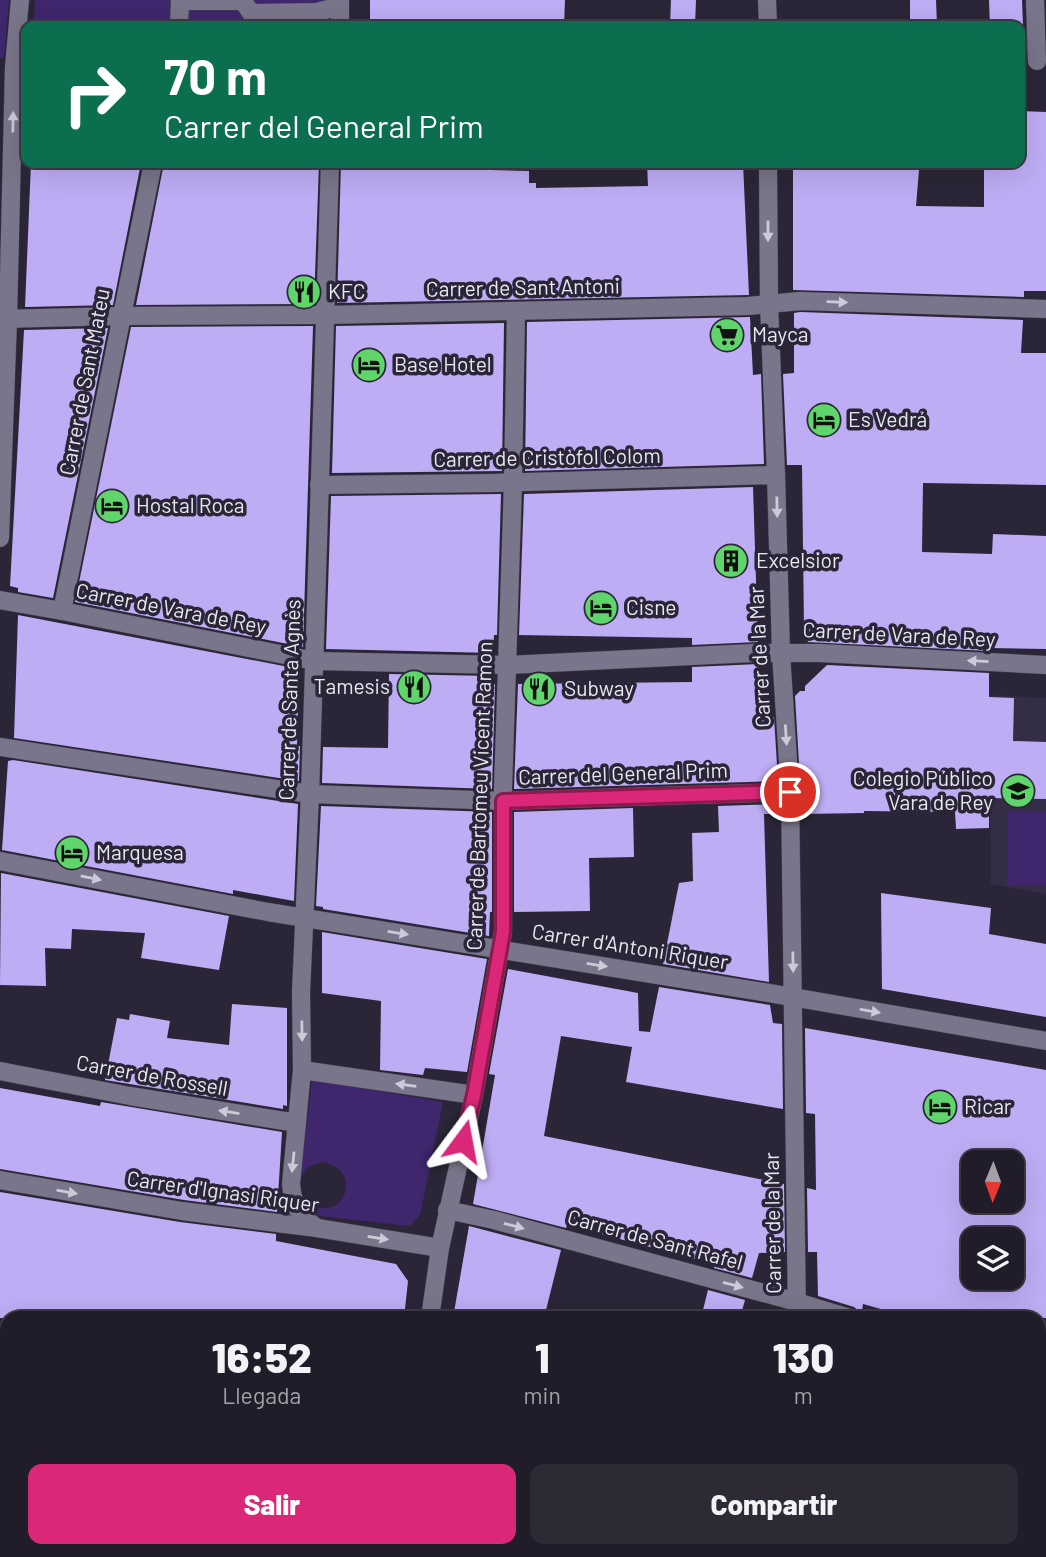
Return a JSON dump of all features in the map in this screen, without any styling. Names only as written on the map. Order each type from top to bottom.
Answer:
[{"type":"street","points":[[0,538],[13,67],[20,0]]},
{"type":"street","points":[[179,21],[180,0],[243,1],[251,13],[317,12],[340,3],[341,21]]},
{"type":"street","points":[[767,0],[768,21]]},
{"type":"street","points":[[1035,0],[1035,61]]},
{"type":"street","name":"Carrer de Sant Mateu","points":[[62,611],[152,168]]},
{"type":"street","name":"Carrer de Santa Agnès","points":[[317,1228],[301,1216],[292,1200],[291,1184],[302,1070],[301,992],[330,168]]},
{"type":"street","name":"Carrer de la Mar","points":[[768,168],[769,303],[781,653],[790,792],[797,1310]]},
{"type":"street","name":"Carrer de Sant Antoni","points":[[4,319],[748,306],[800,301],[1046,309]]},
{"type":"street","name":"Carrer de Bartomeu Vicent Ramon","points":[[431,1311],[447,1210],[474,1095],[503,932],[503,801],[516,311]]},
{"type":"street","name":"Carrer de Cristòfol Colom","points":[[319,485],[513,483],[776,475]]},
{"type":"street","name":"Carrer de Vara de Rey","points":[[0,600],[314,661],[506,665],[820,653],[1046,665]]},
{"type":"street","name":"Carrer del General Prim","points":[[0,747],[310,794],[503,801],[790,792]]},
{"type":"street","name":"Carrer d'Antoni Riquer","points":[[0,861],[304,918],[1046,1041]]},
{"type":"street","points":[[302,1070],[474,1095]]},
{"type":"street","name":"Carrer de Rossell","points":[[0,1071],[130,1096],[297,1123]]},
{"type":"street","name":"Carrer d'Ignasi Riquer","points":[[0,1180],[182,1211],[317,1228],[440,1248]]},
{"type":"street","name":"Carrer de Sant Rafel","points":[[447,1210],[494,1220],[797,1310]]},
{"type":"shaded area","points":[[0,0],[9,0],[4,58],[0,58]]},
{"type":"shaded area","points":[[35,0],[327,0],[326,21],[34,21]]},
{"type":"shaded area","name":"Colegio Público Vara de Rey","points":[[989,695],[1046,698],[1046,894],[991,884]]},
{"type":"shaded area","points":[[1008,811],[1046,812],[1046,886],[1007,885]]},
{"type":"shaded area","points":[[312,1080],[443,1102],[420,1215],[410,1226],[319,1216],[304,1203],[301,1195],[310,1205],[327,1208],[336,1205],[346,1190],[342,1173],[334,1166],[322,1162],[306,1170],[299,1186]]},
{"type":"building","points":[[370,0],[565,0],[564,21],[370,21]]},
{"type":"building","points":[[671,0],[696,0],[695,21],[670,21]]},
{"type":"building","points":[[910,0],[936,0],[937,21],[910,21]]},
{"type":"building","points":[[989,0],[1022,0],[1023,21],[990,21]]},
{"type":"building","points":[[1025,111],[1046,112],[1046,291],[1024,291],[1024,297],[793,290],[793,168],[919,170],[916,206],[984,207],[984,168],[1025,168]]},
{"type":"building","points":[[31,168],[140,168],[113,305],[25,307]]},
{"type":"building","points":[[163,168],[319,168],[314,304],[136,305]]},
{"type":"building","points":[[341,168],[529,171],[529,183],[536,183],[536,188],[648,186],[647,168],[743,168],[749,295],[337,303]]},
{"type":"building","points":[[794,313],[1023,320],[1021,353],[1046,353],[1046,485],[923,483],[922,552],[992,554],[993,534],[1046,536],[1046,649],[989,648],[989,651],[808,642],[804,628],[802,465],[787,465],[783,374],[794,373]]},
{"type":"building","points":[[750,317],[753,375],[761,374],[764,464],[525,471],[527,322]]},
{"type":"building","points":[[504,323],[502,471],[332,473],[336,326]]},
{"type":"building","points":[[313,326],[303,647],[75,602],[131,327]]},
{"type":"building","points":[[108,328],[53,598],[18,592],[18,588],[10,586],[24,330]]},
{"type":"building","points":[[753,487],[758,642],[692,645],[692,638],[519,635],[524,494]]},
{"type":"building","points":[[501,494],[497,635],[494,635],[493,653],[326,649],[331,496]]},
{"type":"building","points":[[18,615],[299,669],[299,781],[14,738]]},
{"type":"building","points":[[759,664],[760,692],[764,692],[764,727],[774,717],[778,781],[514,789],[518,684],[692,682],[692,667]]},
{"type":"building","points":[[827,665],[989,673],[989,697],[1014,698],[1013,741],[1046,742],[1046,799],[989,798],[989,828],[956,829],[955,812],[864,811],[802,814],[795,696],[800,691],[805,691],[805,686]]},
{"type":"building","points":[[389,674],[492,676],[492,684],[495,684],[492,789],[322,783],[323,747],[388,748]]},
{"type":"building","points":[[8,761],[298,804],[294,901],[233,890],[233,894],[2,850]]},
{"type":"building","points":[[779,804],[779,814],[764,814],[769,982],[663,964],[679,883],[693,881],[692,833],[719,832],[718,806]]},
{"type":"building","points":[[321,806],[492,812],[492,912],[489,936],[316,906]]},
{"type":"building","points":[[633,808],[634,857],[589,858],[590,911],[514,912],[514,812]]},
{"type":"building","points":[[1,873],[229,916],[219,970],[141,958],[145,933],[72,929],[71,949],[45,948],[46,986],[0,985]]},
{"type":"building","points":[[881,893],[991,908],[989,934],[1046,944],[1046,1017],[882,989]]},
{"type":"building","points":[[322,932],[487,959],[467,1072],[425,1068],[423,1075],[380,1070],[381,1001],[322,993]]},
{"type":"building","points":[[508,969],[638,993],[639,1031],[650,1032],[659,987],[770,1005],[773,1023],[782,1024],[783,1109],[626,1082],[632,1047],[561,1036],[544,1136],[784,1184],[785,1252],[759,1253],[752,1278],[714,1268],[714,1264],[567,1225],[566,1228],[473,1204],[495,1075],[489,1074]]},
{"type":"building","points":[[232,1004],[287,1008],[287,1106],[283,1105],[283,1109],[105,1080],[117,1018],[129,1020],[130,1014],[170,1021],[167,1038],[229,1045]]},
{"type":"building","points":[[805,1028],[1046,1070],[1046,1311],[888,1311],[863,1304],[862,1311],[859,1311],[818,1296],[817,1252],[808,1252],[807,1188],[816,1190],[815,1114],[806,1113]]},
{"type":"building","points":[[0,1088],[100,1106],[101,1102],[282,1132],[277,1212],[184,1200],[0,1169]]},
{"type":"building","points":[[0,1192],[180,1222],[276,1234],[276,1241],[396,1264],[408,1281],[405,1311],[0,1311]]},
{"type":"building","points":[[469,1226],[561,1250],[546,1311],[454,1311]]},
{"type":"building","points":[[708,1290],[745,1300],[742,1311],[703,1311]]},
{"type":"place","name":"KFC","points":[[304,292]]},
{"type":"place","name":"Mayca","points":[[727,335]]},
{"type":"place","name":"Base Hotel","points":[[369,365]]},
{"type":"place","name":"Es Vedrá","points":[[824,420]]},
{"type":"place","name":"Hostal Roca","points":[[112,506]]},
{"type":"place","name":"Excelsior","points":[[731,561]]},
{"type":"place","name":"Cisne","points":[[601,608]]},
{"type":"place","name":"Tamesis","points":[[414,687]]},
{"type":"place","name":"Subway","points":[[539,689]]},
{"type":"place","name":"Colegio Público Vara de Rey","points":[[1018,791]]},
{"type":"place","name":"Marquesa","points":[[72,853]]},
{"type":"place","name":"Ricar","points":[[940,1107]]},
{"type":"route","points":[[463,1141],[474,1095],[503,932],[503,801],[790,792]]}]
